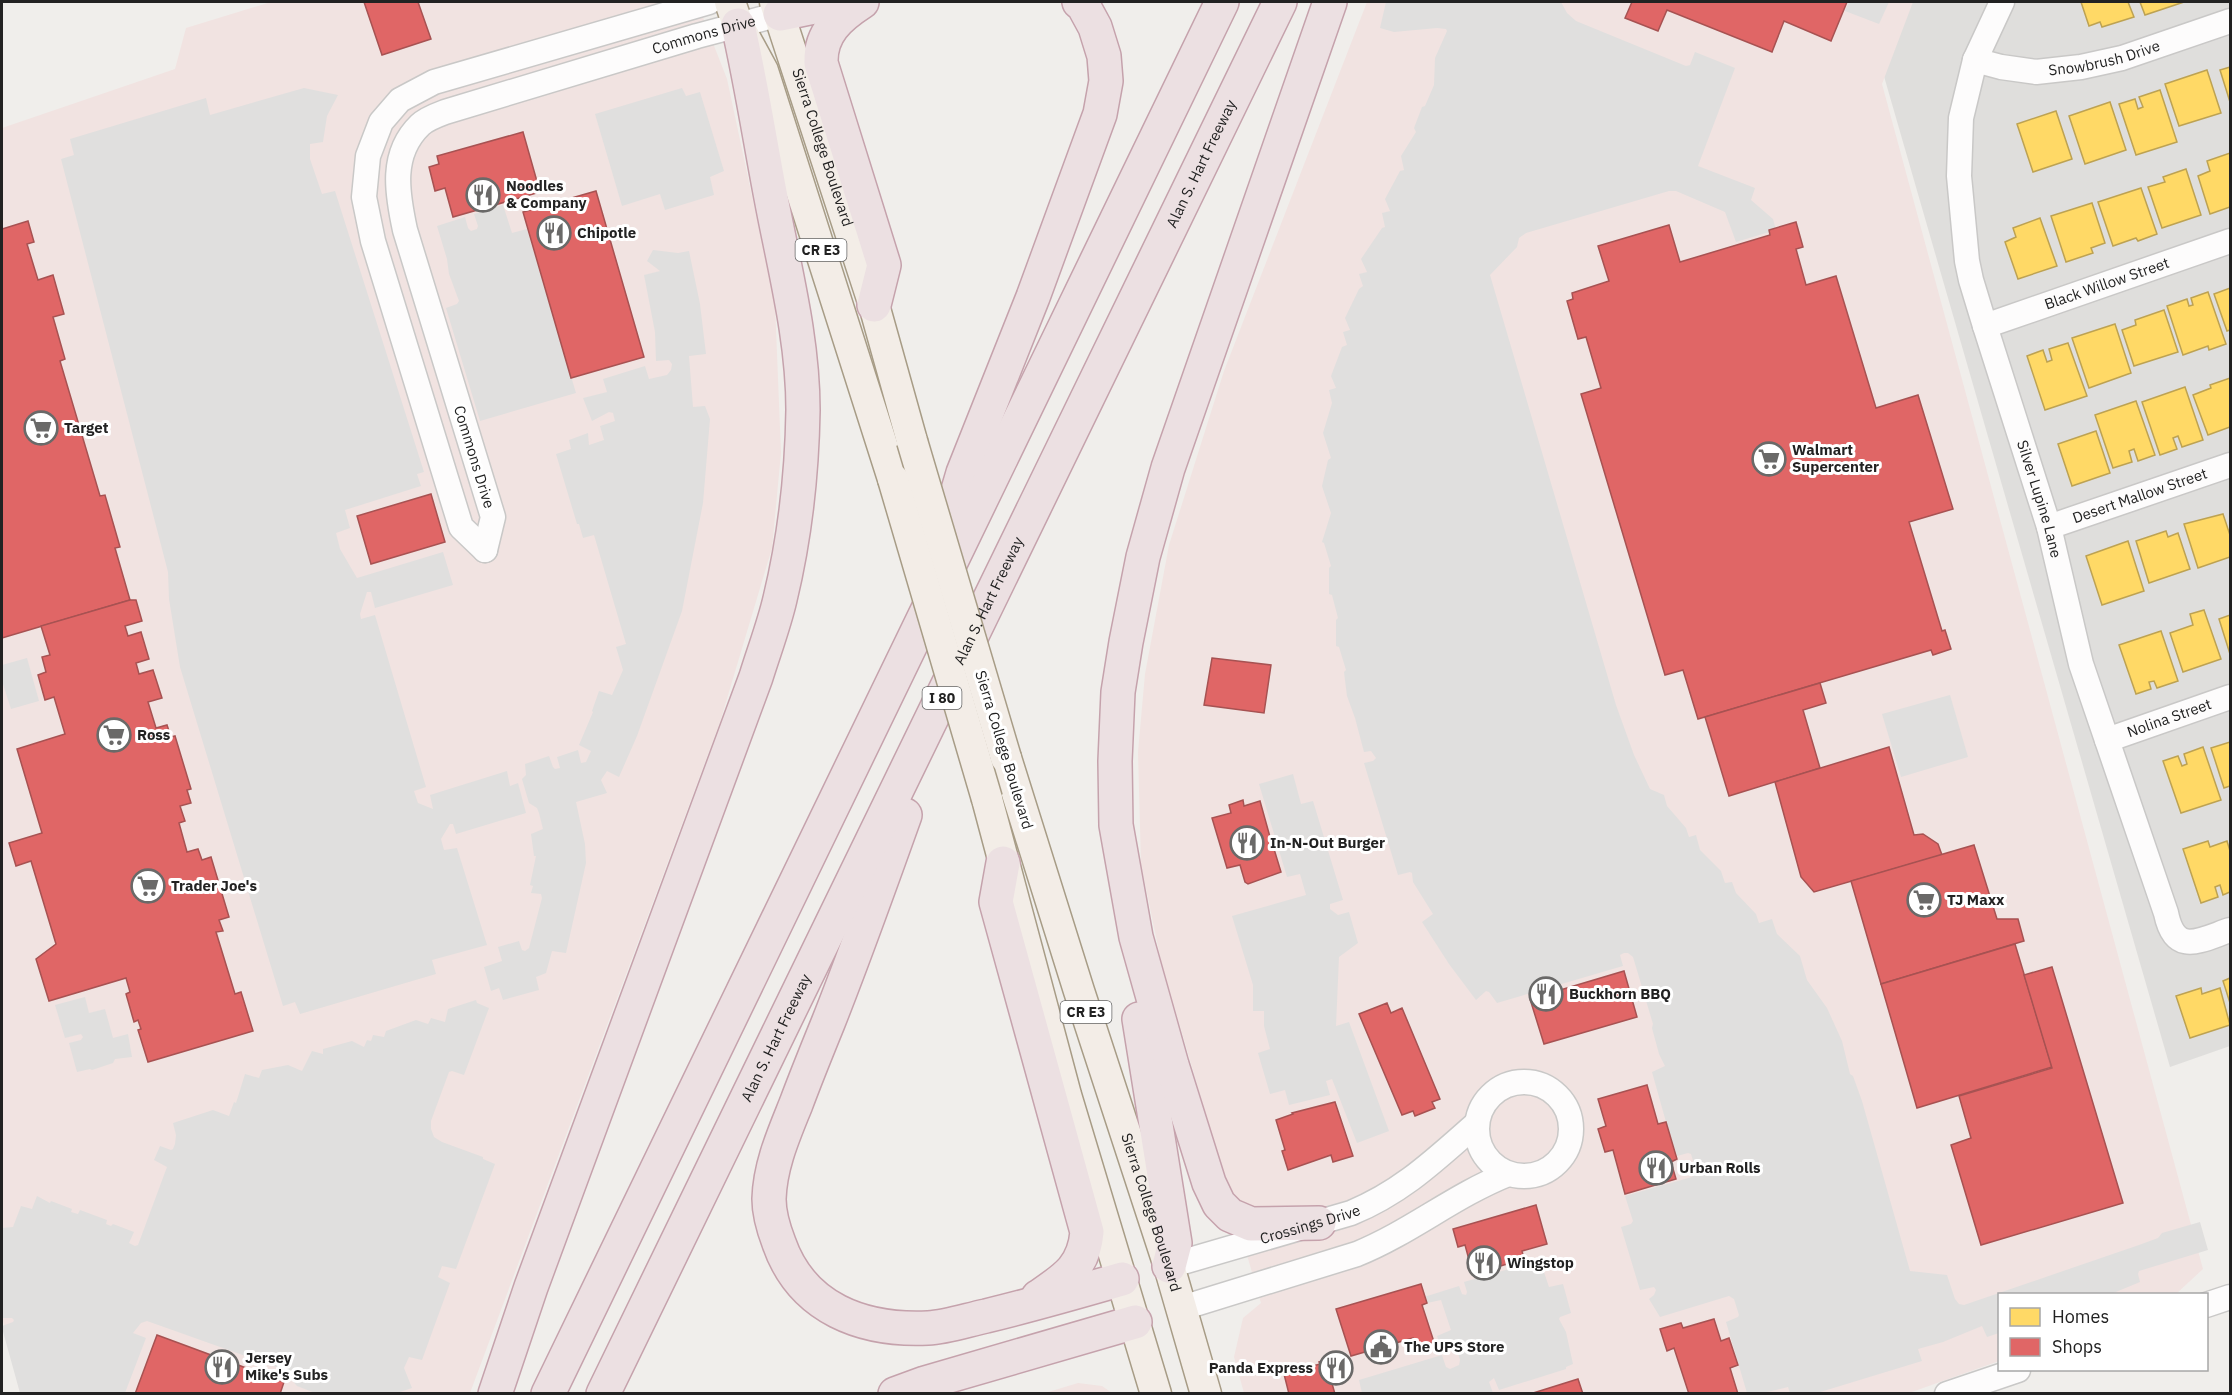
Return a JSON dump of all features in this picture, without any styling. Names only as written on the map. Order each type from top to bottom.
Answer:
[{"type":"highway","points":[[777,8],[838,2]]},
{"type":"highway","points":[[862,2],[832,25],[822,48],[821,63],[885,265],[874,305]]},
{"type":"highway","points":[[917,631],[963,473],[1033,297],[1100,114],[1106,81],[1104,56],[1095,27],[1079,2]]},
{"type":"highway","points":[[548,1394],[1222,2]]},
{"type":"highway","name":"Alan S. Hart Freeway","points":[[603,1394],[1280,2]]},
{"type":"highway","points":[[1319,1223],[1251,1224],[1230,1215],[1219,1204],[1209,1183],[1136,937],[1116,825],[1115,761],[1118,692],[1143,557],[1168,468],[1330,2]]},
{"type":"highway","points":[[495,1394],[531,1287],[756,677],[780,600],[797,507],[803,408],[795,314],[734,13]]},
{"type":"highway","points":[[971,639],[833,1011],[778,1147],[769,1201],[775,1233],[784,1259],[800,1282],[823,1302],[847,1317],[876,1326],[906,1329],[932,1328],[1022,1307],[1122,1279]]},
{"type":"highway","points":[[1116,825],[1112,848],[1117,899],[1149,1072],[1175,1243],[1169,1266]]},
{"type":"highway","points":[[1003,863],[996,902],[1087,1232],[1083,1254],[1073,1270],[1022,1307]]},
{"type":"highway","points":[[896,1394],[925,1383],[1135,1322]]},
{"type":"main road","name":"Sierra College Boulevard","points":[[777,8],[874,305],[1006,758],[1169,1266],[1206,1394]]},
{"type":"main road","name":"Sierra College Boulevard","points":[[734,13],[763,71],[893,479],[987,799],[1066,1095],[1156,1394]]},
{"type":"main road","name":"Crossings Drive","points":[[1122,1279],[1169,1266]]},
{"type":"main road","points":[[1135,1322],[1182,1308]]},
{"type":"street","name":"Commons Drive","points":[[709,2],[434,82],[400,100],[381,122],[368,156],[364,197],[373,241],[460,527],[485,550],[493,517],[405,230],[397,191],[400,164],[407,141],[422,123],[445,111],[685,39],[734,13],[777,8]]},
{"type":"street","name":"Silver Lupine Lane","points":[[2002,2],[1975,60],[1961,118],[1959,176],[1963,230],[1971,280],[2049,527],[2082,664],[2166,913],[2169,928],[2178,939],[2193,943],[2230,930]]},
{"type":"street","name":"Snowbrush Drive","points":[[1975,60],[2001,68],[2036,72],[2081,67],[2122,57],[2230,21]]},
{"type":"street","name":"Black Willow Street","points":[[1985,326],[2230,241]]},
{"type":"street","name":"Desert Mallow Street","points":[[2049,527],[2230,465]]},
{"type":"street","name":"Nolina Street","points":[[2107,740],[2230,697]]},
{"type":"street","points":[[1516,1082],[1537,1084],[1549,1089],[1560,1099],[1570,1119],[1570,1136],[1566,1150],[1558,1162],[1533,1176],[1508,1174],[1494,1167],[1483,1155],[1477,1140],[1476,1124],[1482,1106],[1491,1095],[1503,1087],[1516,1082]]},
{"type":"street","name":"Crossings Drive","points":[[1169,1266],[1319,1223],[1376,1203],[1408,1183],[1476,1124]]},
{"type":"street","points":[[1182,1308],[1326,1265],[1374,1247],[1410,1229],[1478,1187],[1508,1174]]},
{"type":"street","points":[[2208,1304],[2230,1297]]},
{"type":"street","points":[[1947,1394],[2015,1371]]},
{"type":"shaded area","points":[[271,2],[697,2],[727,79],[775,304],[781,453],[772,548],[720,722],[470,1393],[20,1393],[2,1317],[2,128],[175,69],[186,28]]},
{"type":"shaded area","points":[[1367,2],[1913,2],[1882,84],[2203,1269],[2177,1293],[1998,1293],[1998,1361],[1909,1393],[1244,1393],[1234,1357],[1243,1318],[1261,1303],[1161,961],[1141,864],[1138,752],[1145,674],[1169,545],[1224,371]]},
{"type":"shaded area","points":[[1386,2],[1561,2],[1567,13],[1576,21],[1686,66],[1690,65],[1695,52],[1735,68],[1698,166],[1755,188],[1751,200],[1773,219],[1776,230],[1736,242],[1725,212],[1676,191],[1669,191],[1526,233],[1519,238],[1517,247],[1490,275],[1616,705],[1634,755],[1650,789],[1664,795],[1667,806],[1686,828],[1689,837],[1696,835],[1700,850],[1721,871],[1725,883],[1732,882],[1736,893],[1756,914],[1759,923],[1772,919],[1777,934],[1800,956],[1807,980],[1827,1008],[1842,1041],[1850,1074],[1853,1076],[1862,1101],[1910,1271],[1947,1275],[1959,1304],[1964,1305],[1998,1293],[1998,1333],[1987,1337],[1982,1326],[1943,1342],[1918,1349],[1922,1361],[1817,1393],[1790,1393],[1788,1387],[1763,1393],[1747,1393],[1726,1322],[1739,1315],[1734,1299],[1729,1296],[1660,1317],[1649,1299],[1654,1295],[1656,1290],[1654,1287],[1640,1290],[1621,1227],[1633,1221],[1625,1196],[1692,1177],[1696,1171],[1691,1154],[1677,1156],[1666,1122],[1652,1072],[1665,1066],[1659,1054],[1653,1024],[1633,957],[1624,953],[1620,955],[1623,966],[1497,1003],[1486,991],[1476,1000],[1422,922],[1433,914],[1413,882],[1412,873],[1398,875],[1364,763],[1376,758],[1371,751],[1364,752],[1347,696],[1344,672],[1346,670],[1339,647],[1336,646],[1336,620],[1338,618],[1332,595],[1329,594],[1329,568],[1331,566],[1322,542],[1331,513],[1322,486],[1328,460],[1331,458],[1323,433],[1332,403],[1329,390],[1336,388],[1331,376],[1342,347],[1347,345],[1343,332],[1350,330],[1345,318],[1359,289],[1363,286],[1359,274],[1367,272],[1361,259],[1385,227],[1382,213],[1390,211],[1385,199],[1400,171],[1404,170],[1401,156],[1416,132],[1414,128],[1422,107],[1425,106],[1434,85],[1435,58],[1447,31],[1437,28],[1394,32],[1380,28]]},
{"type":"shaded area","points":[[1849,2],[1889,2],[1879,24],[1845,11]]},
{"type":"shaded area","points":[[1899,2],[2230,2],[2230,1046],[2170,1067],[1877,52]]},
{"type":"shaded area","points":[[304,88],[338,95],[327,116],[323,142],[310,144],[310,159],[322,194],[335,191],[424,472],[417,474],[421,486],[345,510],[350,528],[336,533],[340,549],[357,578],[443,552],[453,585],[375,608],[371,592],[367,592],[360,614],[361,619],[375,615],[426,787],[414,791],[418,803],[433,809],[430,795],[507,771],[510,786],[518,783],[526,813],[456,834],[453,824],[450,824],[441,839],[444,850],[457,848],[487,945],[432,960],[436,974],[300,1014],[295,1002],[283,1006],[180,667],[169,599],[168,572],[61,159],[74,155],[70,139],[206,98],[210,115]]},
{"type":"shaded area","points":[[682,88],[686,96],[700,92],[724,171],[710,177],[714,195],[665,210],[660,194],[622,206],[595,114]]},
{"type":"shaded area","points":[[503,205],[512,233],[527,229],[576,393],[480,421],[446,308],[459,301],[449,274],[437,226],[465,217],[471,231],[477,229],[478,226],[474,214]]},
{"type":"shaded area","points":[[653,250],[678,253],[689,251],[700,304],[706,354],[689,356],[693,407],[705,406],[710,419],[703,503],[682,611],[637,736],[619,777],[607,771],[601,780],[607,793],[576,802],[585,844],[586,863],[566,953],[552,951],[546,973],[536,977],[539,990],[503,1000],[499,988],[491,991],[484,967],[502,961],[498,947],[519,941],[522,950],[529,948],[542,898],[541,894],[531,893],[533,886],[530,885],[536,856],[534,856],[531,834],[543,829],[537,808],[529,803],[522,779],[526,775],[525,764],[549,756],[553,767],[560,768],[557,757],[578,750],[581,763],[586,762],[591,751],[579,745],[599,691],[612,695],[623,670],[616,647],[626,644],[594,535],[583,538],[556,454],[571,449],[569,440],[588,433],[589,445],[604,440],[600,426],[615,421],[613,413],[609,412],[592,421],[583,398],[607,392],[603,379],[645,366],[649,379],[667,375],[671,370],[672,364],[669,360],[656,361],[655,332],[644,275],[660,271],[647,261]]},
{"type":"shaded area","points":[[27,658],[39,701],[11,709],[2,681],[2,665]]},
{"type":"shaded area","points":[[1950,695],[1968,757],[1901,777],[1882,714]]},
{"type":"shaded area","points":[[1293,774],[1301,804],[1313,801],[1343,900],[1330,904],[1330,909],[1338,915],[1349,912],[1358,943],[1339,957],[1336,1026],[1349,1022],[1389,1131],[1357,1143],[1332,1079],[1326,1081],[1330,1095],[1289,1105],[1285,1090],[1270,1094],[1258,1053],[1270,1049],[1264,1026],[1264,1011],[1253,1011],[1253,985],[1232,916],[1306,895],[1300,874],[1287,877],[1259,784]]},
{"type":"shaded area","points":[[85,997],[89,1013],[105,1009],[113,1038],[128,1034],[132,1057],[115,1059],[113,1063],[77,1072],[69,1043],[81,1040],[83,1037],[81,1034],[65,1038],[55,1005]]},
{"type":"shaded area","points":[[476,1000],[477,1003],[489,1008],[464,1075],[449,1072],[431,1121],[431,1129],[434,1137],[442,1142],[483,1157],[495,1164],[456,1269],[442,1266],[438,1277],[450,1283],[422,1360],[409,1357],[404,1368],[412,1388],[397,1393],[315,1393],[297,1386],[282,1369],[147,1321],[141,1323],[133,1333],[146,1338],[125,1393],[20,1393],[2,1328],[14,1320],[2,1318],[2,1228],[13,1227],[21,1206],[32,1209],[37,1196],[50,1203],[51,1201],[72,1209],[71,1212],[78,1214],[80,1210],[107,1220],[106,1224],[111,1226],[113,1224],[134,1232],[129,1243],[138,1245],[167,1167],[154,1160],[160,1146],[173,1149],[176,1135],[173,1123],[213,1110],[229,1116],[234,1102],[236,1103],[245,1074],[259,1078],[262,1070],[288,1065],[302,1071],[312,1051],[323,1054],[323,1049],[352,1041],[364,1047],[367,1040],[371,1041],[373,1035],[384,1037],[386,1031],[416,1020],[428,1024],[431,1018],[445,1022],[448,1009]]},
{"type":"shaded area","points":[[2200,1222],[2208,1250],[2139,1271],[2140,1282],[2113,1293],[1999,1293],[2139,1245],[2158,1238],[2162,1233]]},
{"type":"shaded area","points":[[1540,1260],[1549,1287],[1563,1284],[1571,1313],[1559,1319],[1566,1332],[1573,1364],[1566,1369],[1499,1390],[1494,1378],[1489,1382],[1493,1393],[1362,1393],[1359,1380],[1442,1355],[1446,1367],[1450,1369],[1459,1365],[1456,1346],[1442,1350],[1437,1336],[1451,1330],[1441,1300],[1427,1303],[1424,1297],[1459,1286],[1462,1294],[1466,1295],[1464,1282]]},
{"type":"shaded area","points":[[1078,1383],[1102,1386],[1112,1393],[1045,1393]]},
{"type":"building: Homes","points":[[2081,2],[2128,2],[2134,17],[2102,27],[2100,22],[2089,26]]},
{"type":"building: Homes","points":[[2140,2],[2184,2],[2145,15]]},
{"type":"building: Homes","points":[[2230,67],[2230,102],[2220,70]]},
{"type":"building: Homes","points":[[2207,70],[2221,113],[2179,126],[2165,84]]},
{"type":"building: Homes","points":[[2160,90],[2177,142],[2136,155],[2119,104],[2135,99],[2138,109],[2143,107],[2139,97]]},
{"type":"building: Homes","points":[[2110,102],[2126,150],[2085,164],[2069,116]]},
{"type":"building: Homes","points":[[2056,111],[2072,159],[2033,172],[2017,124]]},
{"type":"building: Homes","points":[[2230,153],[2230,207],[2210,214],[2198,176],[2210,171],[2207,161]]},
{"type":"building: Homes","points":[[2186,169],[2201,215],[2162,228],[2148,187],[2165,182],[2163,177]]},
{"type":"building: Homes","points":[[2141,188],[2157,234],[2113,246],[2098,202]]},
{"type":"building: Homes","points":[[2092,203],[2105,243],[2091,248],[2093,253],[2066,262],[2051,216]]},
{"type":"building: Homes","points":[[2040,218],[2057,266],[2018,279],[2005,242],[2016,237],[2013,228]]},
{"type":"building: Homes","points":[[2230,288],[2230,330],[2227,331],[2214,294]]},
{"type":"building: Homes","points":[[2208,292],[2226,344],[2209,350],[2208,346],[2183,355],[2167,306],[2187,299],[2189,306],[2193,305],[2191,298]]},
{"type":"building: Homes","points":[[2164,310],[2178,352],[2134,366],[2122,330],[2136,325],[2135,320]]},
{"type":"building: Homes","points":[[2115,324],[2131,373],[2089,388],[2072,338]]},
{"type":"building: Homes","points":[[2068,343],[2087,396],[2045,410],[2027,356],[2043,350],[2047,362],[2052,360],[2049,349]]},
{"type":"building: Homes","points":[[2230,378],[2230,427],[2208,435],[2193,395],[2211,388],[2210,385]]},
{"type":"building: Homes","points":[[2185,387],[2203,440],[2182,447],[2178,436],[2173,438],[2177,449],[2160,455],[2142,402]]},
{"type":"building: Homes","points":[[2136,401],[2155,455],[2138,461],[2134,449],[2129,451],[2132,462],[2113,468],[2095,415]]},
{"type":"building: Homes","points":[[2096,431],[2110,473],[2072,486],[2058,444]]},
{"type":"building: Homes","points":[[2223,514],[2230,535],[2230,557],[2198,568],[2184,524]]},
{"type":"building: Homes","points":[[2166,531],[2168,537],[2178,533],[2190,569],[2149,583],[2136,541]]},
{"type":"building: Homes","points":[[2128,541],[2144,591],[2102,605],[2086,556]]},
{"type":"building: Homes","points":[[2204,610],[2221,659],[2183,672],[2170,633],[2193,625],[2190,614]]},
{"type":"building: Homes","points":[[2230,615],[2230,654],[2219,619]]},
{"type":"building: Homes","points":[[2161,631],[2178,681],[2157,688],[2154,681],[2149,682],[2151,689],[2136,694],[2119,645]]},
{"type":"building: Homes","points":[[2230,742],[2230,786],[2224,788],[2211,748]]},
{"type":"building: Homes","points":[[2203,747],[2221,800],[2181,813],[2163,761],[2178,756],[2182,766],[2187,764],[2184,754]]},
{"type":"building: Homes","points":[[2208,841],[2210,847],[2227,841],[2230,851],[2230,892],[2223,895],[2220,885],[2215,887],[2218,897],[2201,903],[2183,849]]},
{"type":"building: Homes","points":[[2230,978],[2230,1003],[2223,981]]},
{"type":"building: Homes","points":[[2201,988],[2202,994],[2220,988],[2230,1025],[2190,1038],[2176,996]]},
{"type":"building: Shops","points":[[364,2],[418,2],[431,39],[382,55]]},
{"type":"building: Shops","points":[[1632,2],[1847,2],[1831,41],[1784,21],[1772,52],[1667,10],[1658,31],[1625,18]]},
{"type":"building: Shops","points":[[523,132],[540,192],[453,217],[445,188],[435,191],[429,167],[439,164],[437,156]]},
{"type":"building: Shops","points":[[596,191],[644,357],[571,378],[523,212]]},
{"type":"building: Shops","name":"Target","points":[[28,221],[34,242],[27,244],[38,280],[53,275],[64,314],[53,317],[65,359],[60,361],[100,496],[105,495],[120,547],[115,548],[130,600],[2,638],[2,229]]},
{"type":"building: Shops","name":"Walmart Supercenter","points":[[1796,222],[1803,247],[1796,249],[1806,285],[1836,276],[1876,408],[1918,395],[1953,509],[1909,522],[1942,631],[1945,630],[1951,649],[1933,655],[1931,650],[1698,719],[1683,670],[1665,675],[1581,394],[1601,388],[1586,337],[1578,339],[1567,301],[1573,299],[1572,293],[1609,281],[1598,246],[1669,225],[1680,262],[1770,235],[1769,230]]},
{"type":"building: Shops","points":[[431,494],[445,542],[371,564],[357,516]]},
{"type":"building: Shops","points":[[136,600],[142,621],[125,626],[128,636],[141,632],[149,659],[136,663],[139,674],[153,670],[162,698],[148,702],[156,728],[167,725],[171,737],[175,736],[191,789],[187,790],[191,803],[180,806],[185,821],[179,823],[187,852],[198,849],[202,860],[211,857],[229,917],[219,920],[223,931],[216,932],[235,994],[241,992],[253,1031],[148,1062],[138,1030],[141,1029],[138,1020],[134,1022],[126,994],[130,992],[126,978],[49,1001],[36,959],[56,944],[31,861],[16,866],[9,843],[42,833],[17,749],[65,734],[54,697],[45,700],[38,675],[46,672],[42,657],[50,655],[41,626]]},
{"type":"building: Shops","points":[[1212,658],[1271,665],[1264,713],[1204,705]]},
{"type":"building: Shops","points":[[1820,683],[1826,703],[1803,710],[1820,768],[1729,796],[1705,717]]},
{"type":"building: Shops","points":[[1889,747],[1914,835],[1923,834],[1938,844],[1942,855],[1814,892],[1801,877],[1775,782]]},
{"type":"building: Shops","name":"In-N-Out Burger","points":[[1243,800],[1244,806],[1260,801],[1270,837],[1273,836],[1277,849],[1274,849],[1281,872],[1248,884],[1245,882],[1240,865],[1227,868],[1212,818],[1231,813],[1229,805]]},
{"type":"building: Shops","name":"TJ Maxx","points":[[1974,845],[1997,919],[2018,919],[2024,941],[1881,984],[1851,881]]},
{"type":"building: Shops","points":[[2015,944],[2052,1067],[1917,1108],[1881,984]]},
{"type":"building: Shops","points":[[2052,967],[2123,1203],[1981,1245],[1951,1145],[1971,1138],[1959,1096],[2052,1068],[2024,975]]},
{"type":"building: Shops","points":[[1624,971],[1637,1017],[1544,1044],[1530,999]]},
{"type":"building: Shops","points":[[1387,1003],[1391,1013],[1402,1008],[1440,1099],[1432,1102],[1435,1108],[1415,1116],[1413,1111],[1402,1115],[1359,1014]]},
{"type":"building: Shops","points":[[1647,1085],[1658,1124],[1666,1122],[1677,1159],[1671,1162],[1676,1179],[1625,1194],[1613,1150],[1605,1152],[1598,1129],[1606,1126],[1598,1099]]},
{"type":"building: Shops","points":[[1335,1102],[1353,1156],[1333,1162],[1331,1155],[1288,1170],[1276,1120],[1292,1113]]},
{"type":"building: Shops","points":[[1536,1205],[1547,1244],[1522,1251],[1524,1259],[1497,1267],[1495,1260],[1471,1267],[1465,1245],[1458,1247],[1453,1229]]},
{"type":"building: Shops","points":[[1421,1284],[1427,1303],[1422,1305],[1434,1342],[1415,1347],[1413,1338],[1351,1356],[1336,1309]]},
{"type":"building: Shops","points":[[1714,1319],[1721,1341],[1729,1338],[1738,1365],[1730,1368],[1738,1394],[1689,1394],[1674,1348],[1667,1351],[1660,1329],[1681,1323],[1683,1328]]},
{"type":"building: Shops","points":[[157,1335],[284,1382],[280,1394],[135,1394]]},
{"type":"building: Shops","points":[[1333,1358],[1339,1377],[1331,1380],[1335,1394],[1289,1394],[1284,1374]]},
{"type":"building: Shops","points":[[1578,1379],[1583,1394],[1530,1394]]},
{"type":"place","name":"Noodles & Company","points":[[483,195]]},
{"type":"place","name":"Chipotle","points":[[554,233]]},
{"type":"place","name":"Target","points":[[41,428]]},
{"type":"place","name":"Walmart Supercenter","points":[[1769,459]]},
{"type":"place","name":"Ross","points":[[114,735]]},
{"type":"place","name":"In-N-Out Burger","points":[[1247,843]]},
{"type":"place","name":"Trader Joe's","points":[[148,886]]},
{"type":"place","name":"TJ Maxx","points":[[1924,900]]},
{"type":"place","name":"Buckhorn BBQ","points":[[1546,994]]},
{"type":"place","name":"Urban Rolls","points":[[1656,1168]]},
{"type":"place","name":"Wingstop","points":[[1484,1263]]},
{"type":"place","name":"The UPS Store","points":[[1381,1347]]},
{"type":"place","name":"Jersey Mike's Subs","points":[[222,1367]]},
{"type":"place","name":"Panda Express","points":[[1336,1368]]}]
